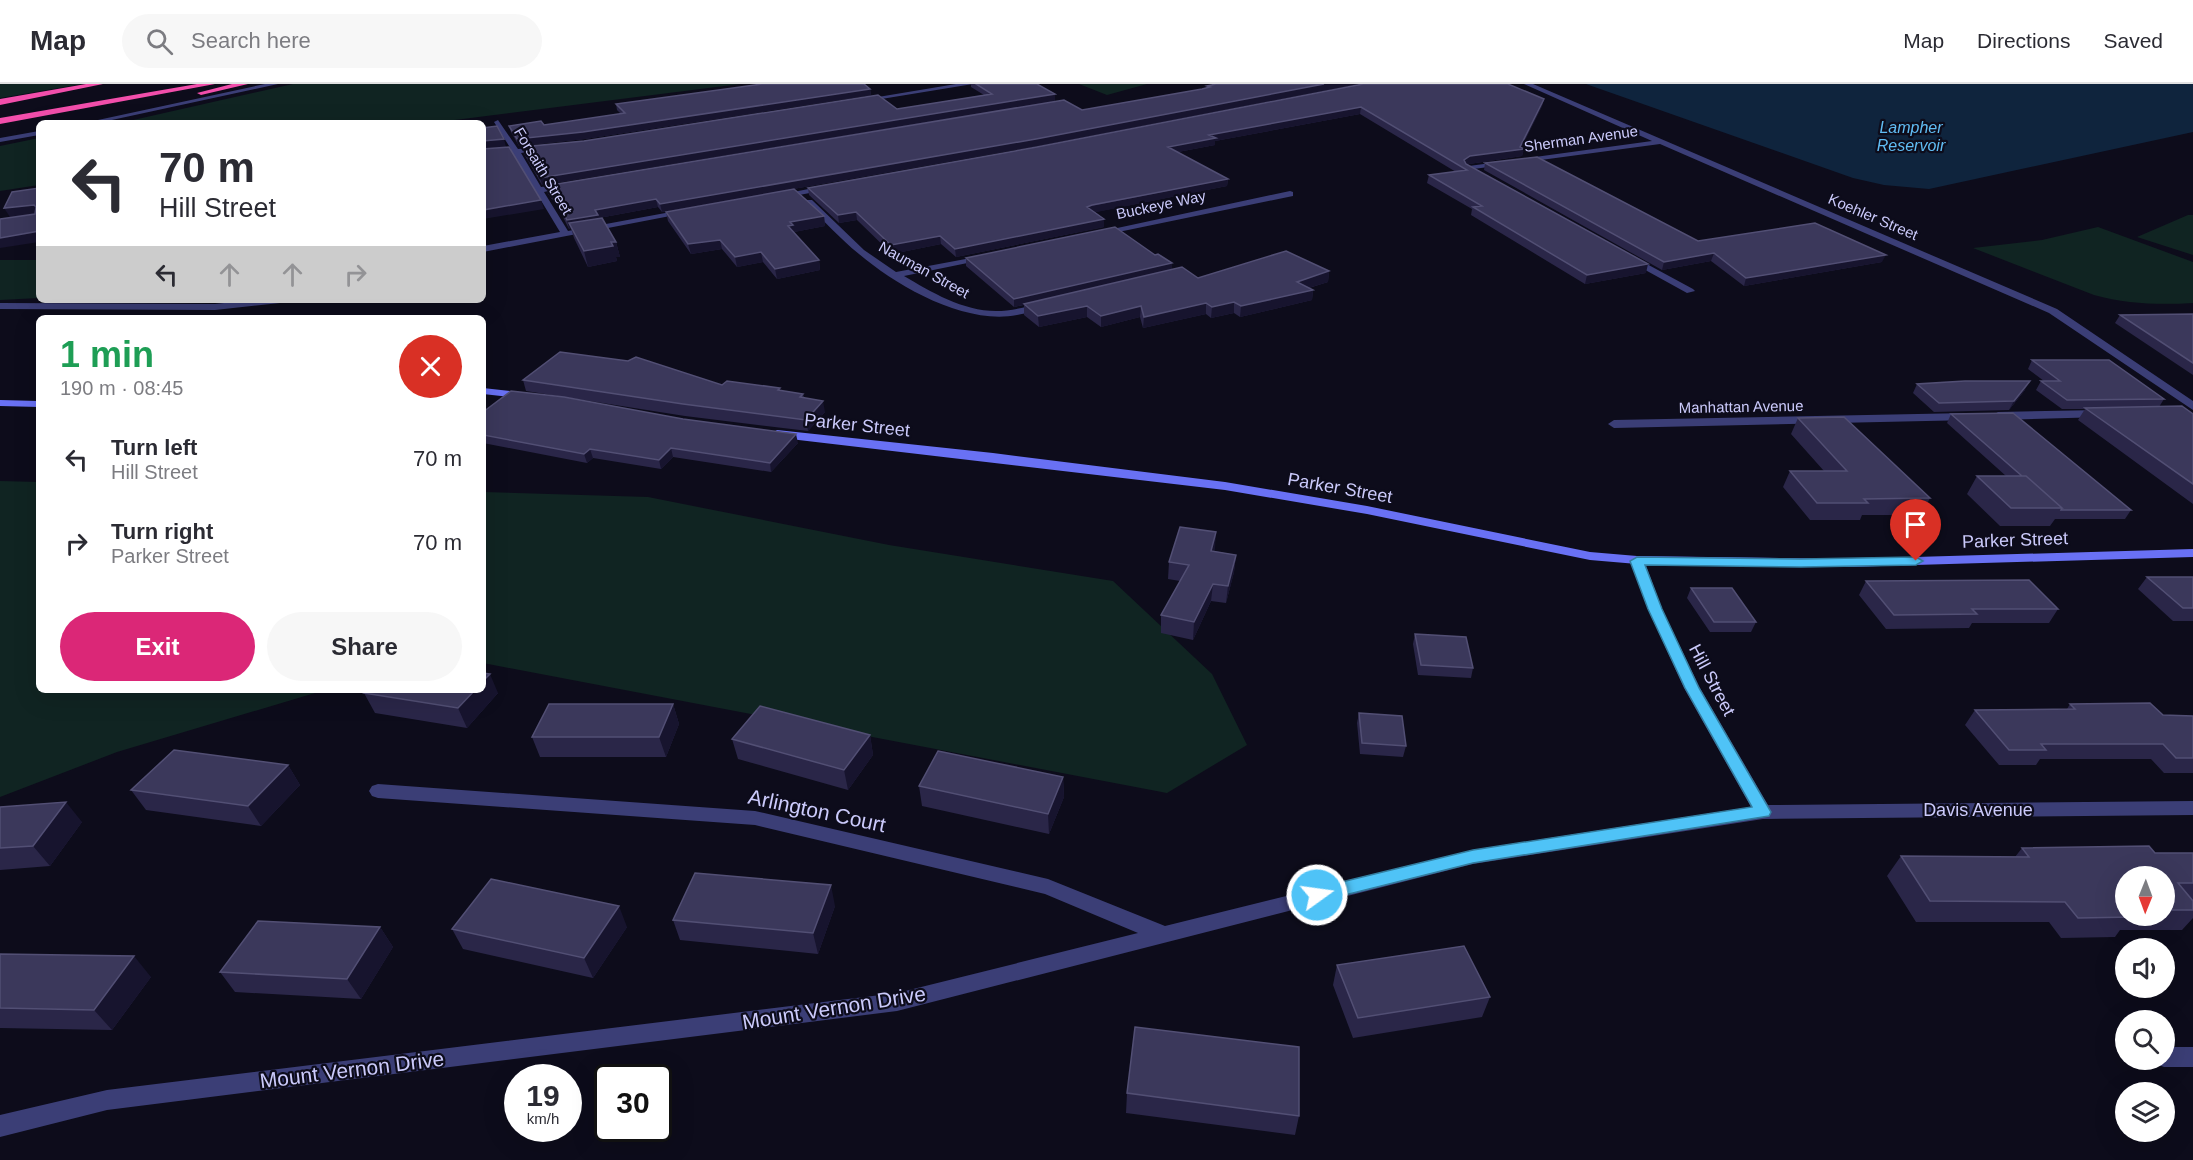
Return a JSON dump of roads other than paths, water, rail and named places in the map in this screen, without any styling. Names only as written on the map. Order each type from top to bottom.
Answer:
[{"type":"highway","points":[[0,102],[99,84]]},
{"type":"highway","points":[[0,114],[156,84]]},
{"type":"highway","points":[[0,121],[211,84]]},
{"type":"highway","points":[[76,119],[244,84]]},
{"type":"highway","points":[[0,133],[36,127]]},
{"type":"street","points":[[102,120],[275,84]]},
{"type":"street","points":[[854,102],[970,84]]},
{"type":"street","name":"Koehler Street","points":[[1527,84],[2053,312],[2193,406]]},
{"type":"street","name":"Forsaith Street","points":[[498,122],[565,233]]},
{"type":"street","points":[[0,140],[36,133]]},
{"type":"street","name":"Sherman Avenue","points":[[1489,179],[1469,168],[1661,142]]},
{"type":"street","points":[[486,154],[553,147]]},
{"type":"street","points":[[539,190],[574,184]]},
{"type":"street","points":[[774,196],[843,184]]},
{"type":"street","name":"Nauman Street","points":[[797,192],[869,258],[896,275],[962,309],[988,314],[1010,313],[1051,305]]},
{"type":"street","name":"Buckeye Way","points":[[1093,234],[1290,194]]},
{"type":"street","points":[[486,248],[693,211]]},
{"type":"street","points":[[1620,252],[1690,291]]},
{"type":"street","points":[[896,275],[989,256]]},
{"type":"street","points":[[0,306],[215,307],[252,303]]},
{"type":"street","points":[[486,391],[546,398]]},
{"type":"street","points":[[0,403],[36,404]]},
{"type":"street","name":"Manhattan Avenue","points":[[1614,424],[2110,414]]},
{"type":"street","name":"Parker Street","points":[[763,433],[993,457],[1226,486],[1367,510],[1590,556],[1637,561],[1847,563],[2193,553]]},
{"type":"street","name":"Hill Street","points":[[1637,561],[1655,609],[1692,688],[1763,812]]},
{"type":"street","name":"Arlington Court","points":[[378,791],[755,818],[1048,887],[1162,934]]},
{"type":"street","name":"Davis Avenue","points":[[1763,812],[2193,808]]},
{"type":"street","name":"Mount Vernon Drive","points":[[0,1125],[107,1100],[897,1002],[1473,856],[1763,812]]},
{"type":"street","points":[[2175,1057],[2193,1057]]},
{"type":"water","name":"Lampher Reservoir","points":[[1586,84],[2193,84],[2193,132],[1929,189],[1884,185],[1853,178]]}]
